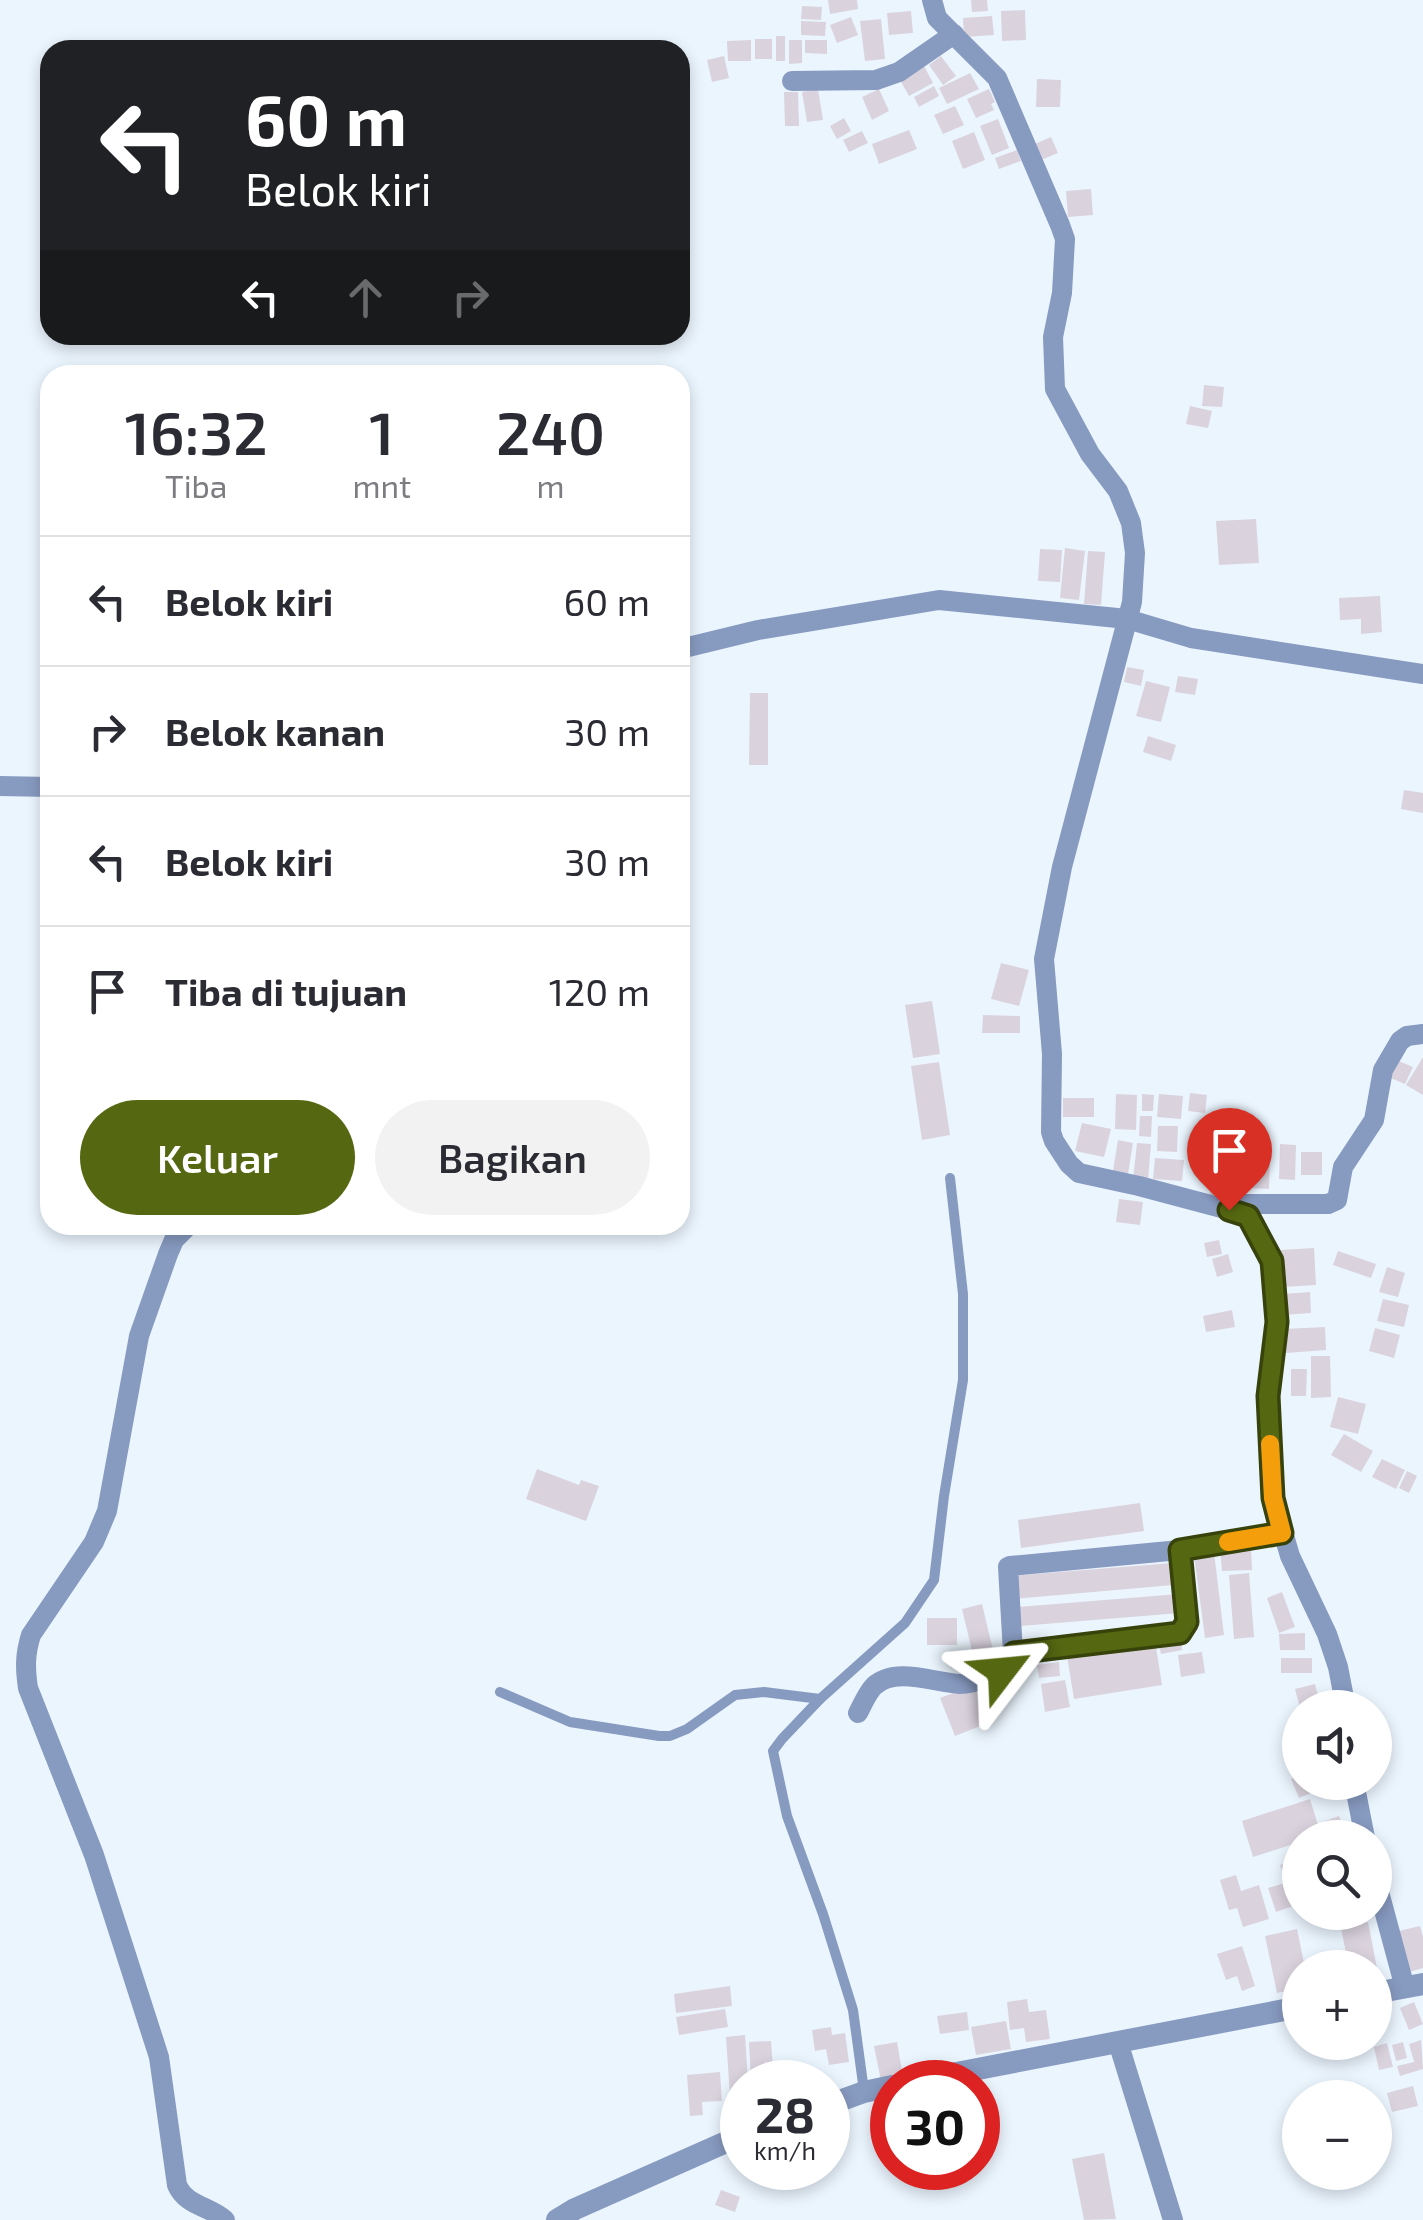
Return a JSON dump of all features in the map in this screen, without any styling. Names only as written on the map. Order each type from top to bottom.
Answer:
[{"type":"street","points":[[932,0],[936,18],[997,78],[1065,239],[1062,293],[1052,337],[1054,389],[1090,454],[1118,491],[1130,523],[1135,553],[1132,602],[1062,867],[1044,959],[1052,1054],[1050,1132],[1068,1164],[1079,1173],[1248,1216],[1272,1261],[1277,1322],[1268,1396],[1273,1498],[1290,1556],[1327,1634],[1342,1690]]},
{"type":"street","points":[[792,81],[876,80],[899,72],[954,34]]},
{"type":"street","points":[[690,647],[758,630],[939,600],[1127,620],[1191,638],[1423,674]]},
{"type":"street","points":[[0,786],[40,787]]},
{"type":"street","points":[[1210,1204],[1328,1204],[1337,1200],[1343,1167],[1374,1120],[1382,1070],[1400,1041],[1406,1036],[1423,1034]]},
{"type":"street","points":[[179,1235],[168,1254],[139,1336],[102,1527],[39,1621],[26,1651],[25,1668],[28,1688],[94,1855],[159,2057],[177,2185],[190,2202],[224,2220]]},
{"type":"street","points":[[858,1713],[871,1688],[886,1679],[960,1684],[981,1680],[1012,1664],[1010,1566],[1180,1550],[1282,1533]]},
{"type":"street","points":[[1014,1653],[1180,1633],[1187,1622],[1180,1550]]},
{"type":"street","points":[[1392,1925],[1414,1986]]},
{"type":"street","points":[[1000,2065],[1282,2010]]},
{"type":"street","points":[[1118,2042],[1173,2220]]},
{"type":"street","points":[[850,2097],[870,2091]]},
{"type":"street","points":[[558,2220],[720,2144]]},
{"type":"lane","points":[[864,2092],[853,2010],[824,1914],[787,1816],[773,1752],[820,1699],[905,1623],[934,1580],[964,1380],[962,1294],[950,1178]]},
{"type":"lane","points":[[500,1692],[570,1722],[659,1736],[687,1729],[735,1695],[764,1692],[820,1699]]},
{"type":"building","points":[[828,0],[857,0],[858,9],[830,14]]},
{"type":"building","points":[[971,0],[987,0],[988,11],[972,12]]},
{"type":"building","points":[[802,6],[822,7],[821,20],[801,19]]},
{"type":"building","points":[[1025,10],[1026,40],[1002,41],[1001,11]]},
{"type":"building","points":[[911,11],[913,33],[889,35],[887,13]]},
{"type":"building","points":[[992,16],[994,35],[964,37],[963,18]]},
{"type":"building","points":[[851,17],[858,35],[837,43],[830,25]]},
{"type":"building","points":[[881,19],[885,59],[865,61],[860,21]]},
{"type":"building","points":[[801,21],[826,22],[825,36],[801,35]]},
{"type":"building","points":[[776,36],[785,36],[785,61],[776,61]]},
{"type":"building","points":[[755,39],[772,39],[772,59],[755,59]]},
{"type":"building","points":[[751,40],[751,61],[728,61],[727,41]]},
{"type":"building","points":[[789,40],[802,40],[802,63],[789,64]]},
{"type":"building","points":[[805,40],[827,40],[827,54],[805,53]]},
{"type":"building","points":[[724,56],[729,78],[712,82],[707,60]]},
{"type":"building","points":[[941,56],[956,76],[943,85],[929,65]]},
{"type":"building","points":[[924,66],[933,83],[909,96],[900,80]]},
{"type":"building","points":[[970,73],[979,89],[947,104],[939,88]]},
{"type":"building","points":[[1037,79],[1061,80],[1060,107],[1036,107]]},
{"type":"building","points":[[934,86],[939,96],[919,107],[914,97]]},
{"type":"building","points":[[818,89],[823,120],[807,122],[802,92]]},
{"type":"building","points":[[879,89],[889,111],[872,120],[862,97]]},
{"type":"building","points":[[989,89],[994,110],[976,118],[967,99]]},
{"type":"building","points":[[784,92],[798,92],[799,126],[785,126]]},
{"type":"building","points":[[955,106],[964,125],[943,134],[934,115]]},
{"type":"building","points":[[844,118],[851,131],[837,139],[830,126]]},
{"type":"building","points":[[998,119],[1009,148],[992,155],[980,126]]},
{"type":"building","points":[[909,130],[917,149],[879,164],[872,144]]},
{"type":"building","points":[[862,131],[868,143],[849,152],[843,140]]},
{"type":"building","points":[[974,132],[985,160],[963,169],[952,141]]},
{"type":"building","points":[[1051,137],[1058,153],[1041,160],[1035,144]]},
{"type":"building","points":[[1017,150],[1021,161],[999,169],[995,158]]},
{"type":"building","points":[[1091,189],[1093,215],[1068,217],[1066,191]]},
{"type":"building","points":[[1204,385],[1224,387],[1222,407],[1202,406]]},
{"type":"building","points":[[1190,406],[1212,411],[1208,428],[1186,424]]},
{"type":"building","points":[[1256,519],[1259,563],[1219,565],[1216,521]]},
{"type":"building","points":[[1065,548],[1085,551],[1079,600],[1060,598]]},
{"type":"building","points":[[1040,549],[1062,550],[1060,582],[1038,581]]},
{"type":"building","points":[[1088,551],[1105,552],[1101,605],[1084,604]]},
{"type":"building","points":[[1380,596],[1382,632],[1361,634],[1361,619],[1340,620],[1339,598]]},
{"type":"building","points":[[1127,667],[1144,670],[1141,686],[1124,682]]},
{"type":"building","points":[[1178,676],[1198,679],[1195,695],[1175,692]]},
{"type":"building","points":[[1146,681],[1170,687],[1161,722],[1136,716]]},
{"type":"building","points":[[750,693],[768,693],[768,765],[749,765]]},
{"type":"building","points":[[1148,736],[1176,745],[1171,761],[1143,752]]},
{"type":"building","points":[[1404,790],[1423,793],[1423,813],[1401,809]]},
{"type":"building","points":[[1001,963],[1029,970],[1019,1006],[991,999]]},
{"type":"building","points":[[932,1001],[940,1054],[913,1058],[905,1005]]},
{"type":"building","points":[[983,1015],[1020,1016],[1020,1033],[982,1033]]},
{"type":"building","points":[[1423,1057],[1423,1095],[1406,1085]]},
{"type":"building","points":[[1396,1060],[1413,1067],[1405,1084],[1388,1077]]},
{"type":"building","points":[[939,1062],[950,1135],[922,1140],[911,1066]]},
{"type":"building","points":[[1190,1093],[1207,1095],[1205,1113],[1188,1111]]},
{"type":"building","points":[[1116,1094],[1137,1095],[1136,1130],[1115,1129]]},
{"type":"building","points":[[1142,1094],[1154,1095],[1153,1111],[1142,1111]]},
{"type":"building","points":[[1159,1094],[1183,1096],[1181,1119],[1157,1117]]},
{"type":"building","points":[[1063,1098],[1094,1098],[1094,1117],[1063,1117]]},
{"type":"building","points":[[1140,1116],[1152,1116],[1151,1137],[1139,1136]]},
{"type":"building","points":[[1082,1123],[1111,1129],[1104,1157],[1075,1151]]},
{"type":"building","points":[[1158,1126],[1178,1126],[1177,1152],[1157,1151]]},
{"type":"building","points":[[1211,1134],[1227,1134],[1229,1161],[1212,1161]]},
{"type":"building","points":[[1118,1140],[1133,1143],[1128,1174],[1113,1171]]},
{"type":"building","points":[[1137,1143],[1151,1144],[1148,1180],[1133,1179]]},
{"type":"building","points":[[1280,1144],[1296,1145],[1295,1180],[1279,1179]]},
{"type":"building","points":[[1233,1150],[1246,1150],[1245,1180],[1232,1179]]},
{"type":"building","points":[[1249,1152],[1270,1153],[1269,1189],[1247,1188]]},
{"type":"building","points":[[1301,1152],[1322,1152],[1322,1175],[1301,1175]]},
{"type":"building","points":[[1155,1158],[1184,1160],[1182,1181],[1153,1179]]},
{"type":"building","points":[[1227,1167],[1229,1195],[1210,1196],[1209,1168]]},
{"type":"building","points":[[1119,1199],[1143,1202],[1140,1225],[1116,1222]]},
{"type":"building","points":[[1219,1240],[1222,1254],[1207,1257],[1204,1243]]},
{"type":"building","points":[[1314,1248],[1316,1285],[1282,1287],[1280,1250]]},
{"type":"building","points":[[1338,1251],[1376,1264],[1371,1278],[1333,1265]]},
{"type":"building","points":[[1228,1254],[1233,1272],[1217,1277],[1212,1259]]},
{"type":"building","points":[[1387,1267],[1405,1273],[1398,1297],[1379,1292]]},
{"type":"building","points":[[1310,1292],[1311,1313],[1283,1315],[1282,1294]]},
{"type":"building","points":[[1383,1299],[1409,1305],[1404,1327],[1377,1321]]},
{"type":"building","points":[[1232,1310],[1235,1327],[1206,1332],[1203,1316]]},
{"type":"building","points":[[1325,1327],[1326,1350],[1286,1353],[1284,1329]]},
{"type":"building","points":[[1375,1328],[1400,1335],[1394,1358],[1369,1351]]},
{"type":"building","points":[[1311,1356],[1330,1356],[1331,1397],[1311,1398]]},
{"type":"building","points":[[1291,1369],[1307,1369],[1306,1396],[1291,1396]]},
{"type":"building","points":[[1338,1397],[1366,1404],[1358,1434],[1330,1427]]},
{"type":"building","points":[[1344,1434],[1373,1451],[1361,1472],[1331,1455]]},
{"type":"building","points":[[1382,1459],[1405,1470],[1396,1489],[1372,1477]]},
{"type":"building","points":[[537,1469],[579,1485],[581,1480],[599,1486],[586,1521],[526,1499]]},
{"type":"building","points":[[1407,1471],[1417,1476],[1409,1493],[1399,1488]]},
{"type":"building","points":[[1140,1503],[1144,1531],[1021,1548],[1018,1520]]},
{"type":"building","points":[[1251,1547],[1252,1570],[1222,1571],[1220,1549]]},
{"type":"building","points":[[1214,1552],[1224,1635],[1205,1638],[1194,1555]]},
{"type":"building","points":[[1172,1563],[1173,1585],[1013,1599],[1011,1576]]},
{"type":"building","points":[[1249,1573],[1254,1637],[1234,1639],[1229,1575]]},
{"type":"building","points":[[1282,1592],[1295,1627],[1279,1633],[1267,1598]]},
{"type":"building","points":[[1179,1594],[1180,1613],[1020,1626],[1018,1607]]},
{"type":"building","points":[[982,1604],[993,1650],[973,1655],[962,1609]]},
{"type":"building","points":[[927,1618],[957,1618],[957,1645],[927,1645]]},
{"type":"building","points":[[1305,1633],[1305,1650],[1280,1650],[1279,1634]]},
{"type":"building","points":[[1180,1637],[1182,1650],[1161,1654],[1158,1641]]},
{"type":"building","points":[[1155,1641],[1162,1685],[1074,1699],[1067,1656]]},
{"type":"building","points":[[1202,1652],[1205,1673],[1181,1677],[1178,1655]]},
{"type":"building","points":[[989,1657],[991,1671],[971,1674],[969,1660]]},
{"type":"building","points":[[1281,1658],[1312,1658],[1312,1673],[1281,1673]]},
{"type":"building","points":[[1059,1662],[1060,1676],[1039,1678],[1037,1665]]},
{"type":"building","points":[[993,1677],[1003,1705],[992,1709],[982,1681]]},
{"type":"building","points":[[1065,1680],[1070,1707],[1045,1712],[1041,1684]]},
{"type":"building","points":[[1315,1684],[1316,1690],[1295,1690]]},
{"type":"building","points":[[974,1685],[988,1723],[955,1736],[940,1698]]},
{"type":"building","points":[[1307,1800],[1310,1800],[1316,1820],[1282,1820],[1282,1848],[1253,1857],[1242,1821]]},
{"type":"building","points":[[1236,1875],[1241,1891],[1259,1885],[1269,1919],[1243,1927],[1237,1908],[1229,1910],[1220,1880]]},
{"type":"building","points":[[1282,1884],[1282,1910],[1276,1912],[1268,1888]]},
{"type":"building","points":[[1420,1926],[1423,1968],[1406,1973],[1395,1932]]},
{"type":"building","points":[[1297,1930],[1301,1950],[1282,1950],[1282,1992],[1277,1993],[1265,1936]]},
{"type":"building","points":[[1341,1930],[1370,1930],[1373,1950],[1345,1950]]},
{"type":"building","points":[[1242,1946],[1255,1986],[1242,1991],[1237,1976],[1226,1980],[1217,1954]]},
{"type":"building","points":[[730,1986],[732,2006],[676,2013],[674,1994]]},
{"type":"building","points":[[1027,1999],[1029,2012],[1046,2010],[1050,2039],[1026,2042],[1024,2028],[1010,2030],[1007,2002]]},
{"type":"building","points":[[1414,2002],[1423,2024],[1409,2030],[1400,2008]]},
{"type":"building","points":[[725,2009],[728,2027],[679,2035],[676,2017]]},
{"type":"building","points":[[967,2012],[969,2030],[940,2034],[937,2016]]},
{"type":"building","points":[[1006,2021],[1011,2049],[976,2055],[971,2027]]},
{"type":"building","points":[[831,2027],[832,2035],[845,2033],[849,2060],[828,2060],[826,2049],[815,2051],[812,2030]]},
{"type":"building","points":[[745,2035],[747,2060],[728,2060],[726,2037]]},
{"type":"building","points":[[1421,2040],[1423,2069],[1400,2076],[1397,2066],[1414,2062],[1409,2044]]},
{"type":"building","points":[[771,2041],[772,2060],[750,2060],[749,2042]]},
{"type":"building","points":[[897,2042],[900,2060],[877,2060],[874,2046]]},
{"type":"building","points":[[1403,2042],[1407,2058],[1396,2061],[1392,2045]]},
{"type":"building","points":[[1377,2060],[1391,2060],[1393,2067],[1379,2070]]},
{"type":"building","points":[[720,2072],[720,2101],[702,2102],[703,2115],[690,2116],[687,2075]]},
{"type":"building","points":[[1413,2086],[1418,2106],[1392,2112],[1392,2092]]},
{"type":"building","points":[[1104,2153],[1116,2219],[1084,2220],[1072,2159]]},
{"type":"building","points":[[721,2190],[740,2197],[735,2212],[715,2205]]},
{"type":"slow traffic","points":[[1228,1542],[1282,1533],[1273,1498],[1270,1444]]},
{"type":"route","points":[[1002,1671],[1012,1664],[1014,1653],[1180,1633],[1187,1622],[1180,1550],[1282,1533],[1273,1498],[1268,1396],[1277,1322],[1272,1261],[1248,1216],[1229,1210]]}]
